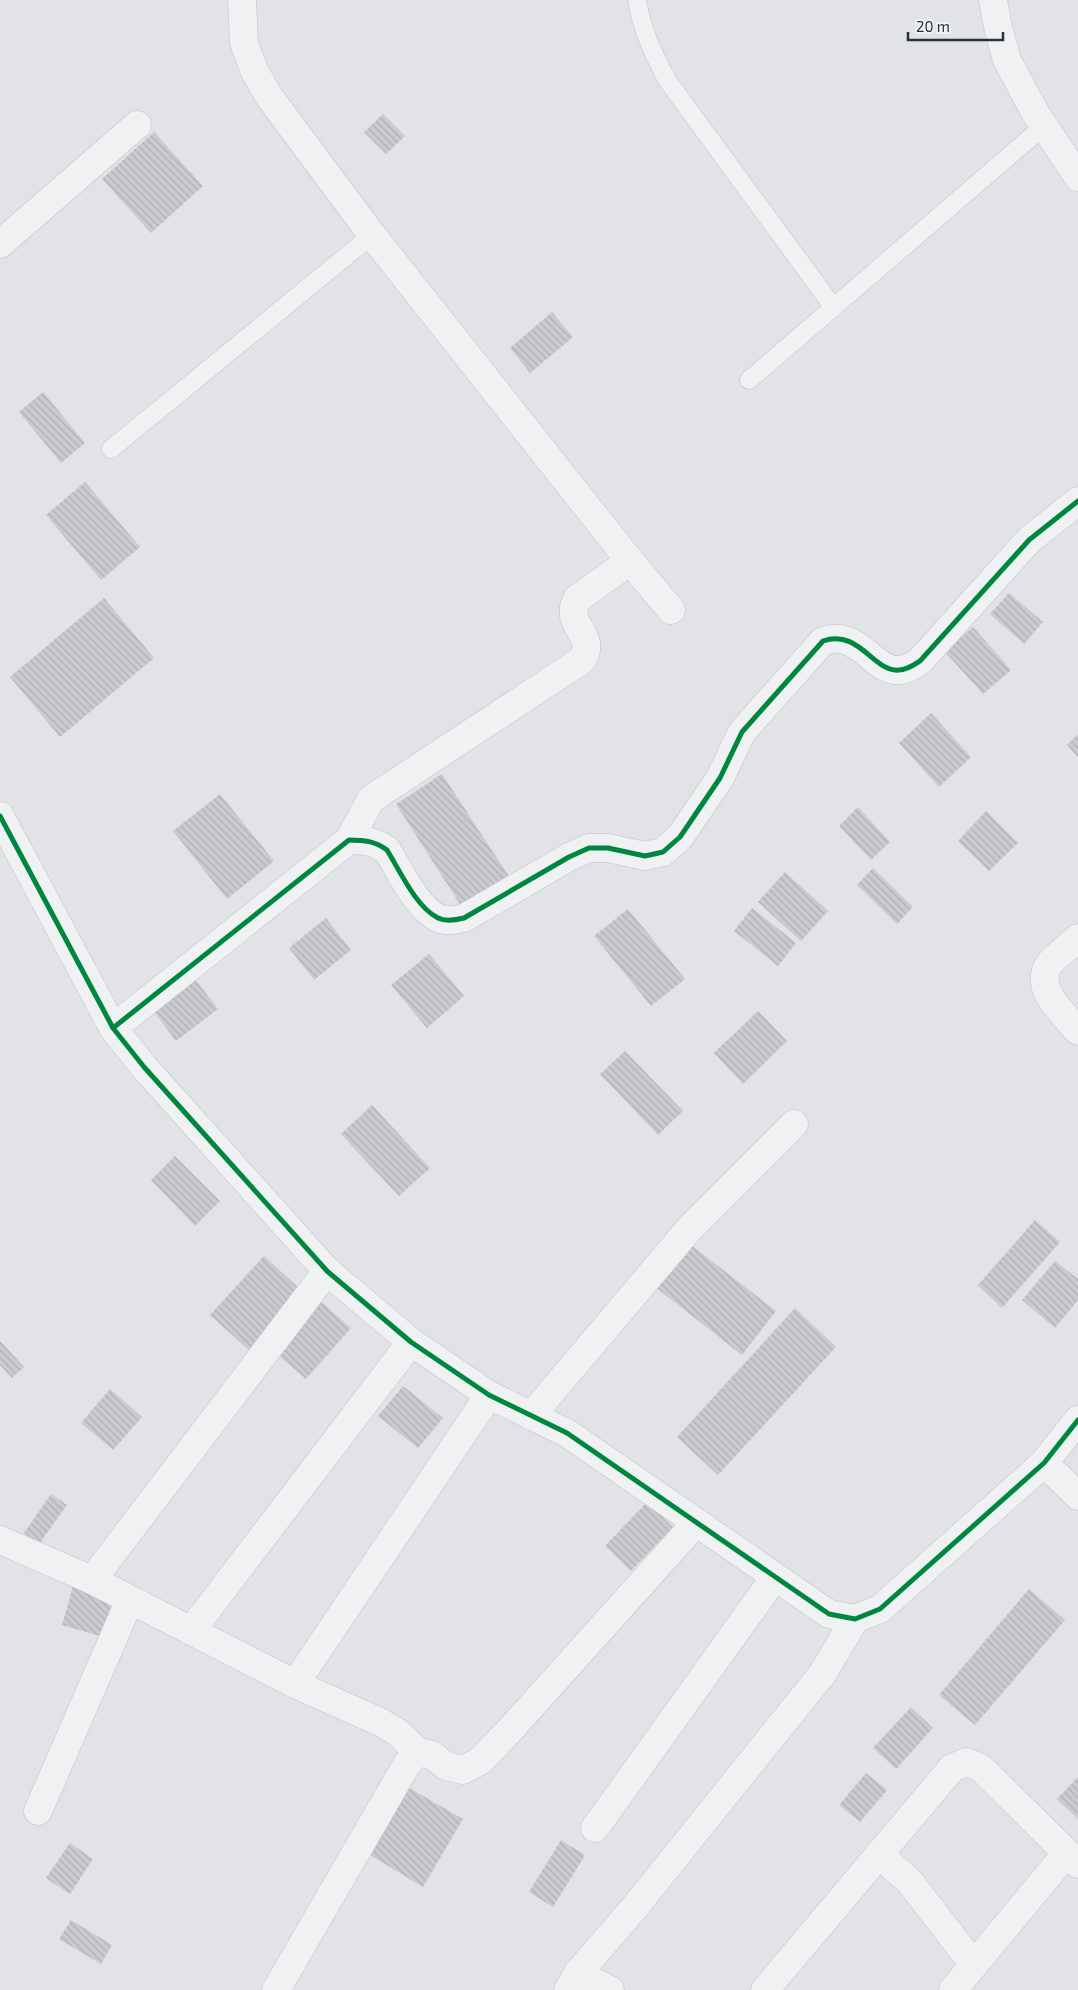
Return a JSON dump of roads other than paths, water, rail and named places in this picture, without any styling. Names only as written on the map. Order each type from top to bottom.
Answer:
[{"type":"street","points":[[242,0],[244,43],[254,70],[268,95],[372,235],[630,561],[671,610]]},
{"type":"street","points":[[993,0],[1007,60],[1036,114],[1078,177]]},
{"type":"street","points":[[0,244],[137,125]]},
{"type":"street","points":[[349,840],[364,840],[380,844],[388,850],[424,909],[439,919],[452,921],[464,918],[569,857],[589,848],[608,848],[645,856],[663,852],[680,837],[720,778],[742,732],[823,641],[833,638],[844,640],[852,643],[886,666],[898,671],[908,668],[920,660],[1029,540],[1078,501]]},
{"type":"street","points":[[113,1028],[349,840],[371,799],[582,660],[587,651],[587,643],[574,618],[573,608],[577,600],[630,561]]},
{"type":"street","points":[[0,816],[113,1028],[144,1068],[327,1271],[411,1342],[489,1394],[567,1433],[829,1614],[855,1619],[880,1609],[1044,1463],[1078,1420]]},
{"type":"street","points":[[1078,938],[1047,966],[1044,976],[1048,994],[1078,1031]]},
{"type":"street","points":[[531,1416],[690,1228],[794,1124]]},
{"type":"street","points":[[92,1580],[327,1271]]},
{"type":"street","points":[[191,1631],[411,1342]]},
{"type":"street","points":[[295,1684],[489,1394]]},
{"type":"street","points":[[1044,1463],[1078,1496]]},
{"type":"street","points":[[0,1540],[92,1580],[295,1684],[380,1722],[397,1732],[418,1752],[432,1755],[446,1766],[463,1770],[480,1761],[510,1730],[696,1522]]},
{"type":"street","points":[[595,1828],[775,1577]]},
{"type":"street","points":[[38,1812],[130,1600]]},
{"type":"street","points":[[610,1990],[573,1981],[823,1673],[855,1619]]},
{"type":"street","points":[[276,1990],[406,1764],[418,1752]]},
{"type":"street","points":[[764,1990],[952,1768],[966,1762],[981,1768],[1072,1859],[953,1990]]},
{"type":"street","points":[[880,1854],[910,1882],[974,1965]]},
{"type":"lane","points":[[637,0],[641,24],[667,80],[834,308]]},
{"type":"lane","points":[[749,380],[1044,126]]},
{"type":"lane","points":[[111,449],[372,235]]}]
